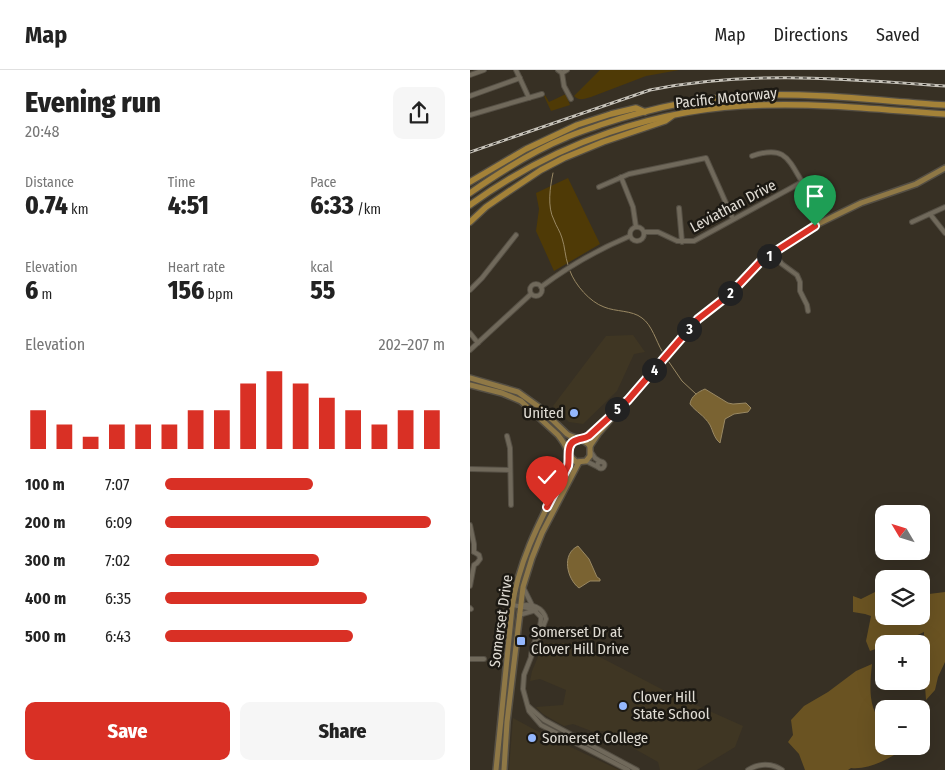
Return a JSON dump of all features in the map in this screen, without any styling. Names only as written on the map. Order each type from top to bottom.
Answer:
[{"type":"highway","name":"Pacific Motorway","points":[[470,193],[506,170],[567,137],[645,112],[692,102],[754,95],[801,95],[945,105]]},
{"type":"highway","name":"Pacific Motorway","points":[[470,205],[524,170],[566,149],[632,125],[674,115],[730,107],[787,104],[945,114]]},
{"type":"highway","points":[[470,182],[526,148],[577,125],[636,108],[645,112]]},
{"type":"highway","points":[[470,222],[492,203],[558,161],[596,145],[665,122],[674,115]]},
{"type":"main road","points":[[590,446],[698,319],[730,294],[762,260],[830,218],[861,203],[916,184],[945,168]]},
{"type":"main road","points":[[470,378],[518,392],[539,407],[567,434],[580,439],[590,446],[591,452],[586,461],[579,462],[573,460],[558,435],[521,401],[502,393],[470,385]]},
{"type":"main road","name":"Somerset Drive","points":[[496,770],[513,605],[519,575],[530,543],[568,466],[570,444],[595,431],[628,400]]},
{"type":"main road","name":"Somerset Drive","points":[[504,770],[523,587],[542,533],[579,462]]},
{"type":"street","points":[[470,75],[484,70]]},
{"type":"street","points":[[516,70],[529,98]]},
{"type":"street","points":[[567,70],[560,72],[564,86],[571,99]]},
{"type":"street","points":[[470,96],[520,78]]},
{"type":"street","points":[[470,114],[542,94]]},
{"type":"street","name":"Leviathan Drive","points":[[636,227],[641,228],[644,232],[658,232],[677,241],[694,241],[802,182],[790,160],[784,155],[768,152],[752,156]]},
{"type":"street","points":[[599,188],[622,177],[706,158],[733,219]]},
{"type":"street","points":[[622,177],[633,207],[636,227],[631,230],[630,236]]},
{"type":"street","points":[[912,222],[945,207]]},
{"type":"street","points":[[679,208],[682,242]]},
{"type":"street","points":[[930,214],[945,233]]},
{"type":"street","name":"Leviathan Drive","points":[[541,286],[606,246],[630,236],[635,240],[640,240],[644,236],[644,232]]},
{"type":"street","points":[[470,290],[482,278],[516,235]]},
{"type":"street","points":[[773,253],[782,264],[793,270],[798,278],[800,291],[808,311]]},
{"type":"street","name":"Leviathan Drive","points":[[531,294],[530,288],[532,285],[537,284],[541,286]]},
{"type":"street","name":"Leviathan Drive","points":[[531,294],[536,296],[540,294],[542,291],[541,286]]},
{"type":"street","name":"Leviathan Drive","points":[[470,350],[531,294]]},
{"type":"street","points":[[470,333],[478,342]]},
{"type":"street","points":[[507,436],[510,448],[511,505]]},
{"type":"street","points":[[586,461],[598,467],[598,463],[604,464],[595,458],[591,452]]},
{"type":"street","points":[[470,469],[510,470]]},
{"type":"street","points":[[470,525],[474,541],[472,553],[479,555],[480,559],[477,564],[472,564],[470,586]]},
{"type":"street","points":[[523,587],[532,606]]},
{"type":"street","points":[[513,605],[536,610],[541,617],[523,684],[528,706],[533,717],[541,724],[628,770]]},
{"type":"street","points":[[520,606],[538,607],[543,611],[546,621],[535,651],[530,657]]},
{"type":"street","points":[[519,615],[536,610]]},
{"type":"street","points":[[470,659],[484,659]]},
{"type":"street","points":[[528,706],[544,720],[637,770]]},
{"type":"street","points":[[748,770],[760,764],[782,770]]},
{"type":"shaded area","points":[[600,70],[679,70],[646,76],[591,97],[576,98],[574,96]]},
{"type":"shaded area","points":[[566,94],[570,105],[551,111],[544,96],[549,102]]},
{"type":"shaded area","points":[[568,178],[600,244],[554,271],[536,231],[539,209],[536,193]]},
{"type":"shaded area","points":[[633,335],[645,352],[634,354],[617,391],[583,424],[569,422],[553,406],[606,336]]},
{"type":"shaded area","points":[[705,389],[728,403],[746,403],[751,408],[748,412],[734,414],[725,419],[720,443],[708,422],[690,404],[697,393]]},
{"type":"shaded area","points":[[578,546],[589,559],[597,577],[600,579],[600,581],[590,581],[579,588],[571,579],[568,567],[569,555]]},
{"type":"shaded area","points":[[875,592],[875,625],[930,625],[930,594],[945,592],[945,662],[938,677],[935,690],[926,700],[925,690],[930,690],[930,635],[924,635],[924,632],[918,635],[875,635],[875,649],[870,651],[866,641],[871,616],[853,612],[853,596],[861,599]]},
{"type":"shaded area","name":"Clover Hill State School","points":[[544,643],[573,643],[671,694],[743,726],[735,747],[697,770],[660,770],[658,762],[603,731],[594,732],[573,724],[564,726],[543,714],[536,707],[563,705],[566,690],[540,679],[530,681],[532,671]]},
{"type":"shaded area","points":[[872,664],[871,696],[875,712],[875,755],[893,755],[866,767],[848,770],[805,770],[799,754],[788,742],[793,735],[791,720],[804,706],[828,692],[856,671]]},
{"type":"shaded area","name":"Somerset College","points":[[513,718],[537,731],[619,770],[509,770]]},
{"type":"waterway","points":[[553,173],[550,209],[562,238],[568,265]]},
{"type":"waterway","points":[[570,271],[579,287],[593,301],[609,309],[638,315],[645,321],[662,351]]},
{"type":"waterway","points":[[669,362],[682,381],[696,394]]},
{"type":"railway","points":[[470,152],[650,90],[687,84],[760,78],[797,78],[945,86]]},
{"type":"place","name":"United","points":[[574,413]]},
{"type":"place","name":"Somerset Dr at Clover Hill Drive","points":[[521,641]]},
{"type":"place","name":"Clover Hill State School","points":[[623,706]]},
{"type":"place","name":"Somerset College","points":[[532,738]]},
{"type":"route","points":[[547,507],[568,466],[570,444],[578,439],[583,440],[589,436],[616,409],[628,400],[698,319],[730,294],[762,260],[815,226]]}]
